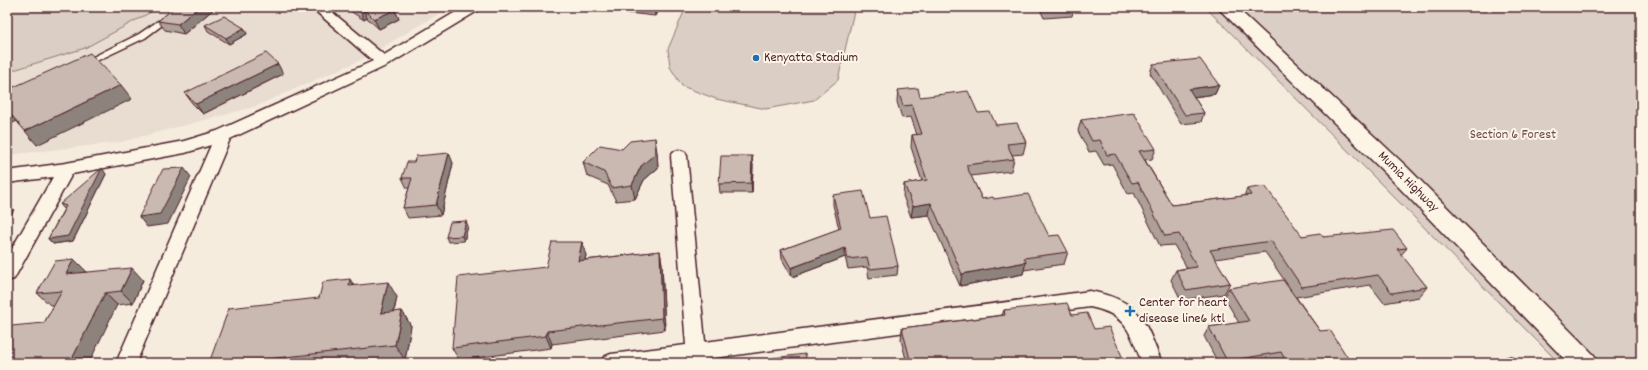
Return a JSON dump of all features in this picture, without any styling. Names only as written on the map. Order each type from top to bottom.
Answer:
[{"type":"highway","name":"Mumia Highway","points":[[1226,7],[1398,172],[1585,363]]},
{"type":"street","points":[[318,7],[383,62]]},
{"type":"street","points":[[7,177],[66,169],[185,148],[223,135],[383,62],[474,7]]},
{"type":"street","points":[[126,363],[223,135]]},
{"type":"street","points":[[679,156],[696,357]]},
{"type":"street","points":[[7,274],[66,169]]},
{"type":"street","points":[[611,363],[696,357],[1090,299],[1108,301],[1121,308],[1133,319],[1152,363]]},
{"type":"lane","points":[[77,66],[142,36],[161,23]]},
{"type":"shaded area","points":[[7,7],[450,7],[363,59],[254,107],[121,142],[7,155]]},
{"type":"green space","points":[[7,7],[160,7],[85,48],[7,72]]},
{"type":"green space","name":"Kenyatta Stadium","points":[[686,7],[855,7],[838,80],[814,100],[766,109],[716,99],[682,86],[670,67],[668,49]]},
{"type":"green space","name":"Section 6 Forest","points":[[1205,7],[1641,7],[1641,363],[1559,363]]},
{"type":"building","points":[[175,7],[199,7],[178,24],[158,21]]},
{"type":"building","points":[[355,7],[390,7],[395,10],[374,19],[363,8],[360,10]]},
{"type":"building","points":[[224,16],[244,28],[226,38],[205,25]]},
{"type":"building","points":[[90,53],[121,85],[25,131],[7,110],[7,90]]},
{"type":"building","points":[[266,53],[278,64],[196,104],[185,93]]},
{"type":"building","points":[[1200,59],[1219,85],[1189,89],[1204,113],[1185,115],[1153,64]]},
{"type":"building","points":[[918,88],[920,97],[968,91],[978,113],[990,112],[996,125],[1017,123],[1026,142],[1007,144],[1014,159],[966,165],[982,199],[993,197],[994,199],[1028,194],[1049,236],[1059,235],[1068,252],[1024,258],[1026,262],[962,274],[931,203],[913,206],[904,184],[927,180],[912,135],[922,134],[912,105],[903,106],[898,90]]},
{"type":"building","points":[[1134,113],[1156,149],[1139,151],[1172,205],[1251,195],[1247,189],[1265,186],[1302,236],[1320,233],[1323,237],[1393,230],[1407,248],[1397,249],[1427,287],[1392,293],[1378,275],[1302,287],[1271,241],[1210,250],[1230,283],[1186,290],[1176,270],[1197,267],[1179,234],[1165,236],[1138,182],[1132,183],[1115,154],[1107,155],[1100,140],[1092,141],[1081,120]]},
{"type":"building","points":[[655,138],[655,154],[641,166],[632,185],[612,188],[604,172],[583,162],[600,145],[622,149],[630,141]]},
{"type":"building","points":[[449,153],[436,205],[403,208],[412,178],[402,178],[407,162],[414,162],[416,156]]},
{"type":"building","points":[[721,156],[752,156],[751,183],[719,184]]},
{"type":"building","points":[[102,168],[68,236],[48,239],[66,206],[60,204]]},
{"type":"building","points":[[184,168],[160,214],[139,217],[163,169]]},
{"type":"building","points":[[863,191],[870,218],[886,216],[898,266],[870,269],[867,257],[848,259],[845,248],[791,268],[781,250],[841,228],[833,195]]},
{"type":"building","points":[[466,221],[462,236],[446,237],[450,222]]},
{"type":"building","points":[[552,242],[582,242],[578,261],[660,251],[662,318],[547,331],[546,336],[452,348],[458,277],[546,267]]},
{"type":"building","points":[[74,259],[66,274],[132,268],[121,291],[105,293],[70,363],[7,363],[7,333],[11,326],[44,323],[62,291],[37,293],[55,261]]},
{"type":"building","points":[[350,279],[349,286],[388,282],[381,313],[402,311],[395,345],[231,363],[209,363],[229,308],[319,298],[323,282]]},
{"type":"building","points":[[1283,280],[1320,331],[1330,330],[1351,363],[1287,363],[1281,352],[1227,361],[1209,327],[1249,321],[1229,288]]},
{"type":"building","points":[[1067,303],[1072,315],[1087,313],[1094,329],[1109,327],[1125,363],[911,363],[902,328],[1005,315],[1004,310]]},
{"type":"building","points":[[805,354],[807,363],[756,363],[773,361],[773,358]]},
{"type":"building","points":[[1512,355],[1520,363],[1496,363],[1494,361]]},
{"type":"place","name":"Kenyatta Stadium","points":[[756,58]]},
{"type":"place","name":"Center for heart disease line6 ktl","points":[[1130,311]]}]
